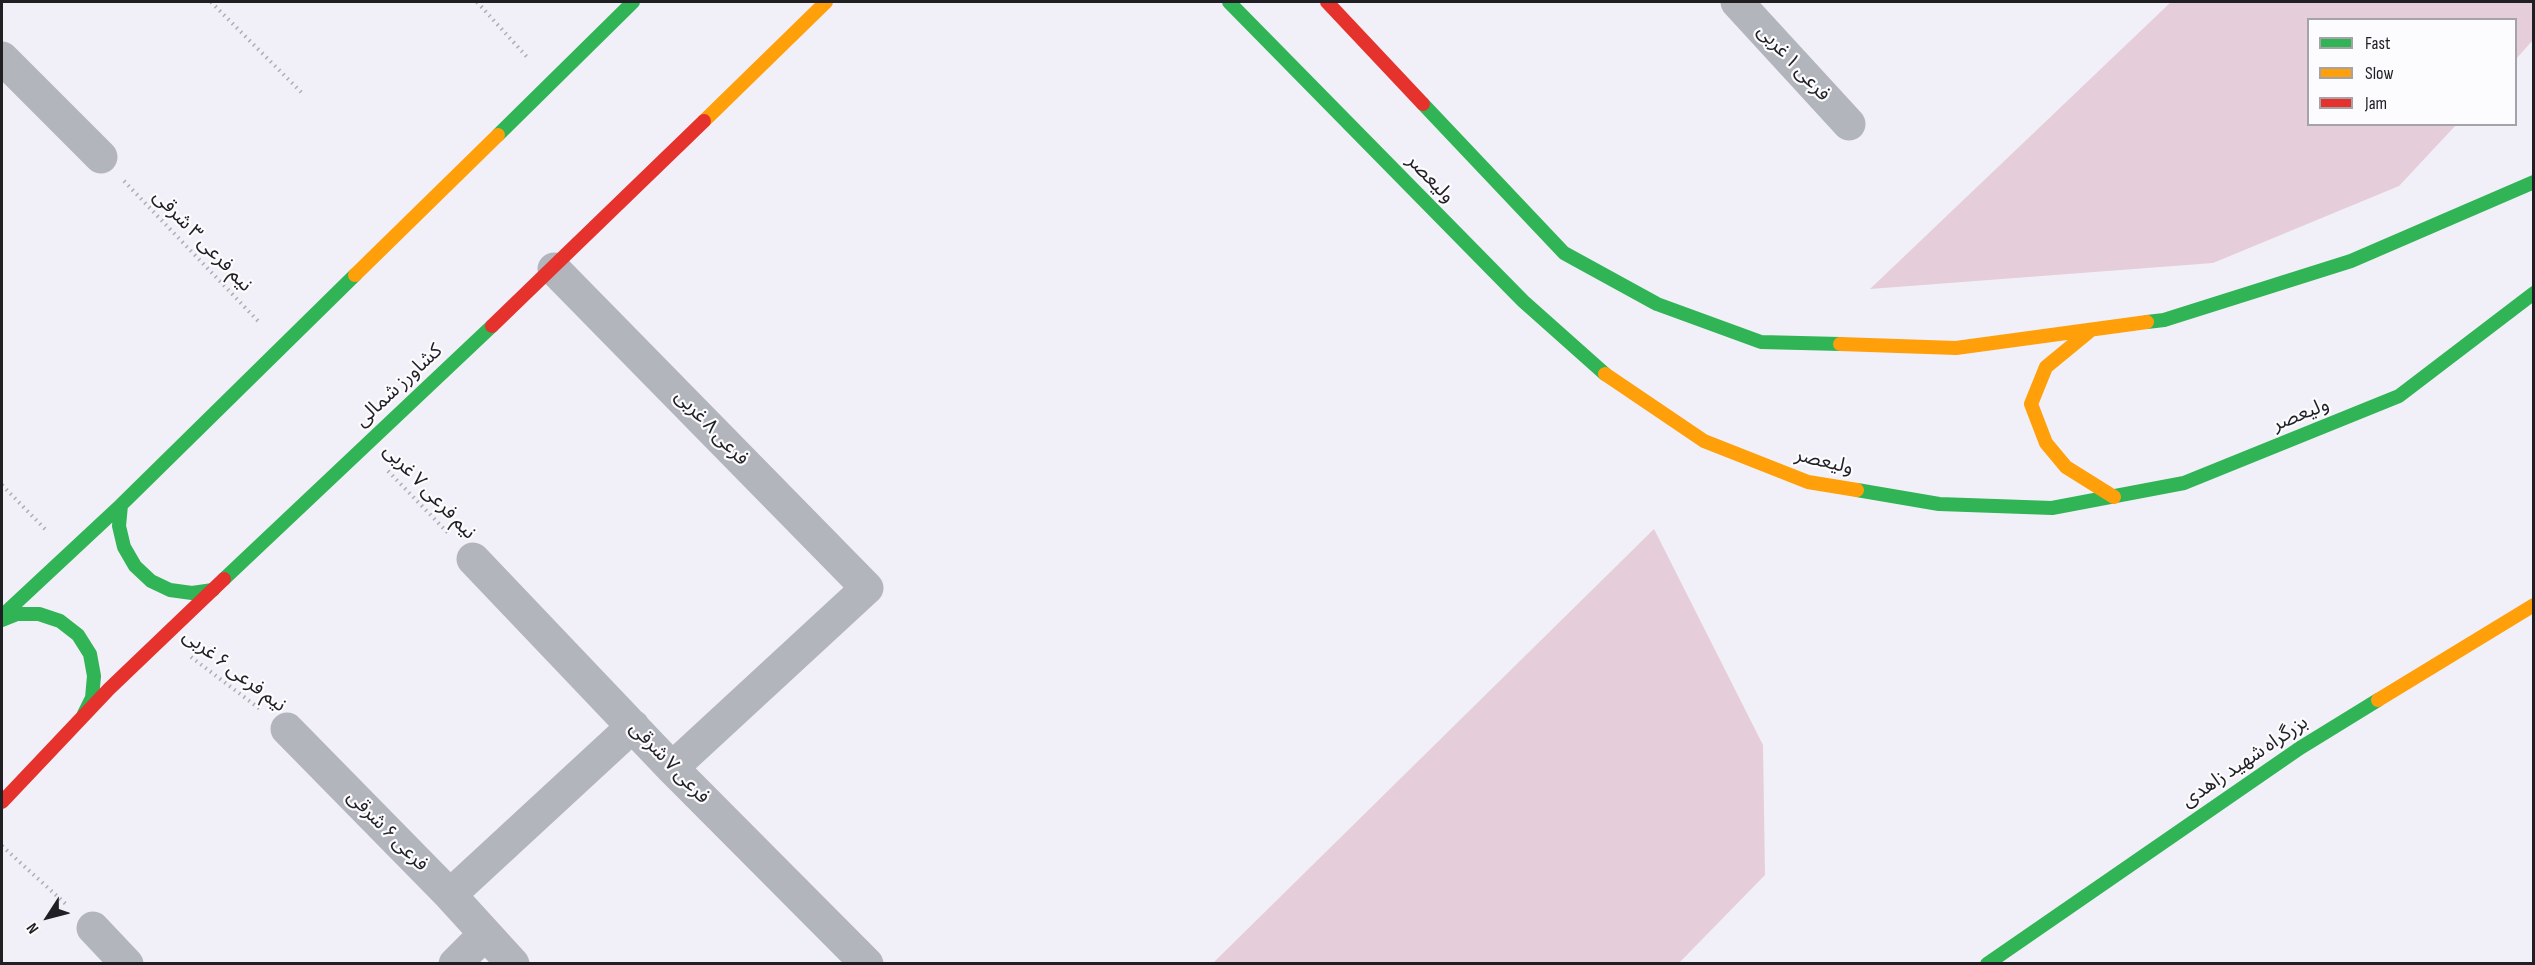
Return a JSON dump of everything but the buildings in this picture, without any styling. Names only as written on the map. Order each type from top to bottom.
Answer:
[{"type":"main road","points":[[2,618],[121,505],[633,2]]},
{"type":"main road","name":"کشاورز شمالی","points":[[2,802],[81,718],[164,637],[363,446],[554,268],[826,2]]},
{"type":"main road","name":"ولیعصر","points":[[1229,2],[1523,301],[1608,377],[1704,441],[1808,482],[1939,504],[2052,508],[2184,483],[2399,396],[2534,293]]},
{"type":"main road","points":[[1327,2],[1564,253],[1657,304],[1761,342],[1956,348],[2164,320],[2351,261],[2534,182]]},
{"type":"main road","points":[[2091,330],[2046,367],[2031,404],[2046,443],[2066,466],[2114,497]]},
{"type":"main road","points":[[121,505],[119,526],[124,547],[135,566],[143,574],[170,590],[192,593],[213,590]]},
{"type":"main road","name":"بزرگراه شهید زاهدی","points":[[1987,963],[2300,748],[2534,605]]},
{"type":"main road","points":[[2,618],[17,614],[39,614],[60,621],[78,635],[90,654],[94,676],[92,698],[81,718]]},
{"type":"main road","points":[[2002,963],[2020,939]]},
{"type":"street","name":"فرعی ۱ غربی","points":[[1737,2],[1849,124]]},
{"type":"street","points":[[2,58],[101,157]]},
{"type":"street","name":"فرعی ۸ غربی","points":[[554,268],[867,588],[672,768]]},
{"type":"street","name":"فرعی ۷ شرقی","points":[[473,559],[672,768],[867,963]]},
{"type":"street","points":[[450,894],[633,726]]},
{"type":"street","name":"فرعی ۶ شرقی","points":[[287,729],[450,894],[513,963]]},
{"type":"street","points":[[93,928],[126,963]]},
{"type":"street","points":[[455,963],[485,934]]},
{"type":"path","points":[[211,2],[302,93]]},
{"type":"path","points":[[477,2],[550,83]]},
{"type":"path","name":"نیم فرعی ۳ شرقی","points":[[101,157],[282,346]]},
{"type":"path","name":"نیم فرعی ۷ غربی","points":[[363,446],[473,559]]},
{"type":"path","points":[[2,485],[69,553]]},
{"type":"path","name":"نیم فرعی ۶ غربی","points":[[164,637],[287,729]]},
{"type":"path","points":[[2,846],[93,928]]},
{"type":"shaded area","points":[[2171,2],[2533,2],[2533,40],[2517,58],[2517,18],[2307,18],[2307,126],[2455,126],[2399,186],[2213,263],[1870,289]]},
{"type":"shaded area","points":[[1654,529],[1763,745],[1765,875],[1679,963],[1213,963]]},
{"type":"traffic: fast","points":[[498,135],[633,2]]},
{"type":"traffic: fast","points":[[1229,2],[1523,301],[1605,374]]},
{"type":"traffic: fast","points":[[1423,104],[1564,253],[1657,304],[1761,342],[1840,344]]},
{"type":"traffic: fast","points":[[2147,322],[2164,320],[2351,261],[2534,182]]},
{"type":"traffic: fast","points":[[2,616],[121,505],[355,275]]},
{"type":"traffic: fast","points":[[1857,490],[1939,504],[2052,508],[2184,483],[2399,396],[2534,293]]},
{"type":"traffic: fast","points":[[224,579],[492,326]]},
{"type":"traffic: fast","points":[[121,505],[119,526],[124,547],[135,566],[151,581],[170,590],[192,593],[213,590]]},
{"type":"traffic: fast","points":[[2,620],[17,614],[39,614],[60,621],[78,635],[90,654],[94,676],[92,698],[84,714]]},
{"type":"traffic: fast","points":[[1987,964],[2300,748],[2378,700]]},
{"type":"traffic: slow","points":[[704,121],[826,2]]},
{"type":"traffic: slow","points":[[355,275],[498,135]]},
{"type":"traffic: slow","points":[[1840,344],[1956,348],[2147,322]]},
{"type":"traffic: slow","points":[[2091,330],[2046,367],[2031,404],[2046,443],[2066,467],[2114,497]]},
{"type":"traffic: slow","points":[[1605,374],[1704,441],[1808,482],[1857,490]]},
{"type":"traffic: slow","points":[[2378,700],[2534,605]]},
{"type":"traffic: jam","points":[[1327,2],[1423,104]]},
{"type":"traffic: jam","points":[[492,326],[704,121]]},
{"type":"traffic: jam","points":[[2,802],[109,689],[224,579]]}]
